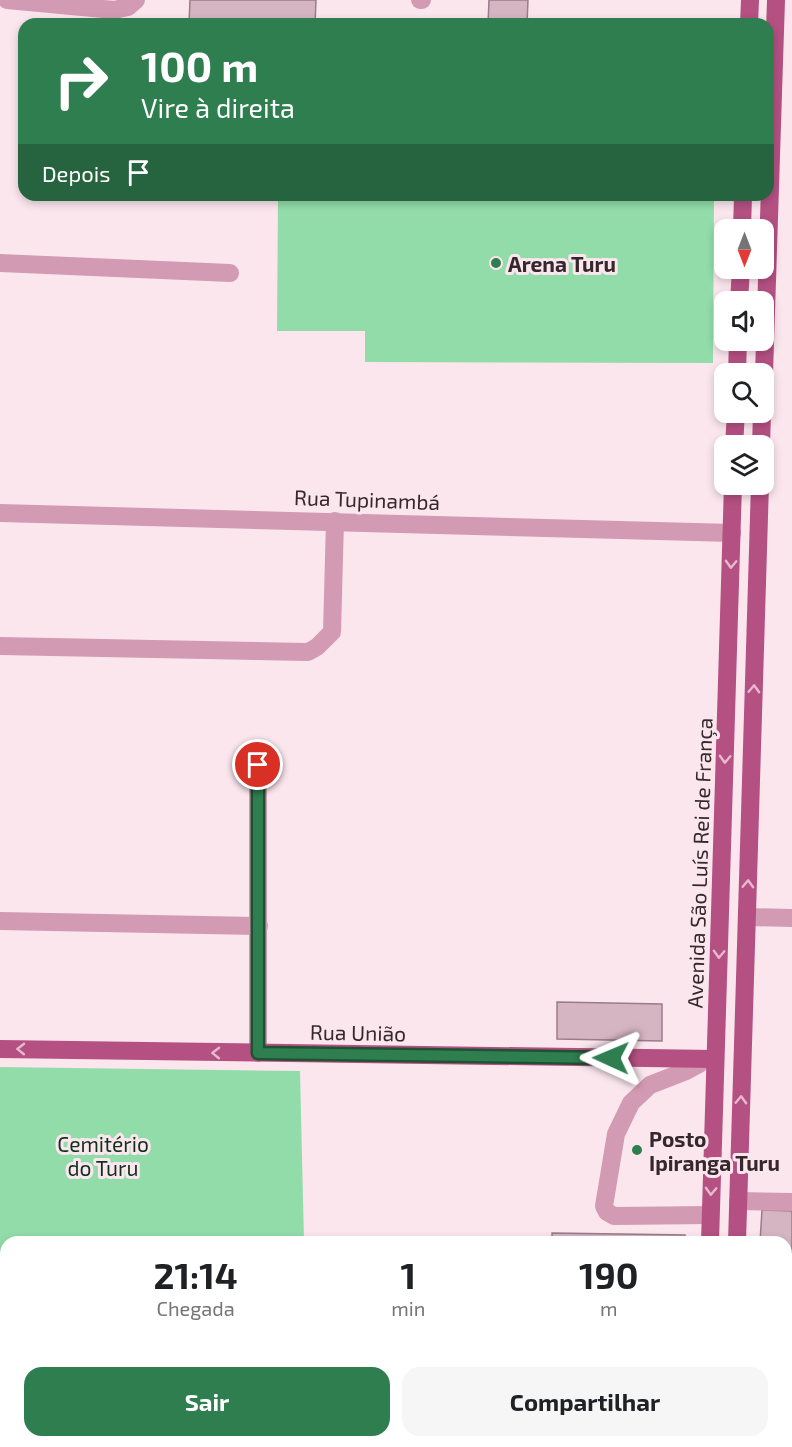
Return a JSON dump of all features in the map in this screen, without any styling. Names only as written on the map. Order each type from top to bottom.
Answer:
[{"type":"main road","points":[[749,18],[750,0]]},
{"type":"main road","points":[[774,62],[776,0]]},
{"type":"main road","points":[[742,219],[743,201]]},
{"type":"main road","points":[[764,363],[770,201]]},
{"type":"main road","name":"Avenida São Luís Rei de França","points":[[710,1236],[710,1059],[733,495]]},
{"type":"main road","points":[[737,1236],[760,495]]},
{"type":"main road","name":"Rua União","points":[[0,1049],[710,1059]]},
{"type":"street","points":[[7,0],[114,10],[129,7],[136,0]]},
{"type":"street","points":[[0,263],[230,273]]},
{"type":"street","name":"Rua Tupinambá","points":[[0,513],[732,533]]},
{"type":"street","points":[[0,646],[308,652],[317,648],[332,632],[335,521]]},
{"type":"street","points":[[258,765],[258,1053]]},
{"type":"street","points":[[747,917],[792,918]]},
{"type":"street","points":[[0,921],[259,926]]},
{"type":"street","points":[[710,1059],[650,1085],[631,1103],[616,1134],[604,1206],[607,1212],[614,1216],[710,1215]]},
{"type":"street","points":[[738,1201],[792,1202]]},
{"type":"green space","name":"Arena Turu","points":[[278,201],[714,201],[713,363],[365,362],[365,331],[277,331]]},
{"type":"green space","name":"Cemitério do Turu","points":[[0,1067],[300,1071],[304,1236],[0,1236]]},
{"type":"building","points":[[190,0],[316,0],[315,18],[189,18]]},
{"type":"building","points":[[489,0],[528,0],[527,18],[488,18]]},
{"type":"building","points":[[557,1002],[662,1004],[662,1041],[557,1039]]},
{"type":"building","points":[[762,1210],[792,1211],[792,1236],[760,1236]]},
{"type":"building","points":[[552,1233],[685,1235],[685,1236],[552,1236]]},
{"type":"place","name":"Arena Turu","points":[[496,263]]},
{"type":"place","name":"Posto Ipiranga Turu","points":[[637,1150]]},
{"type":"route","points":[[258,765],[258,1053],[611,1058]]}]
